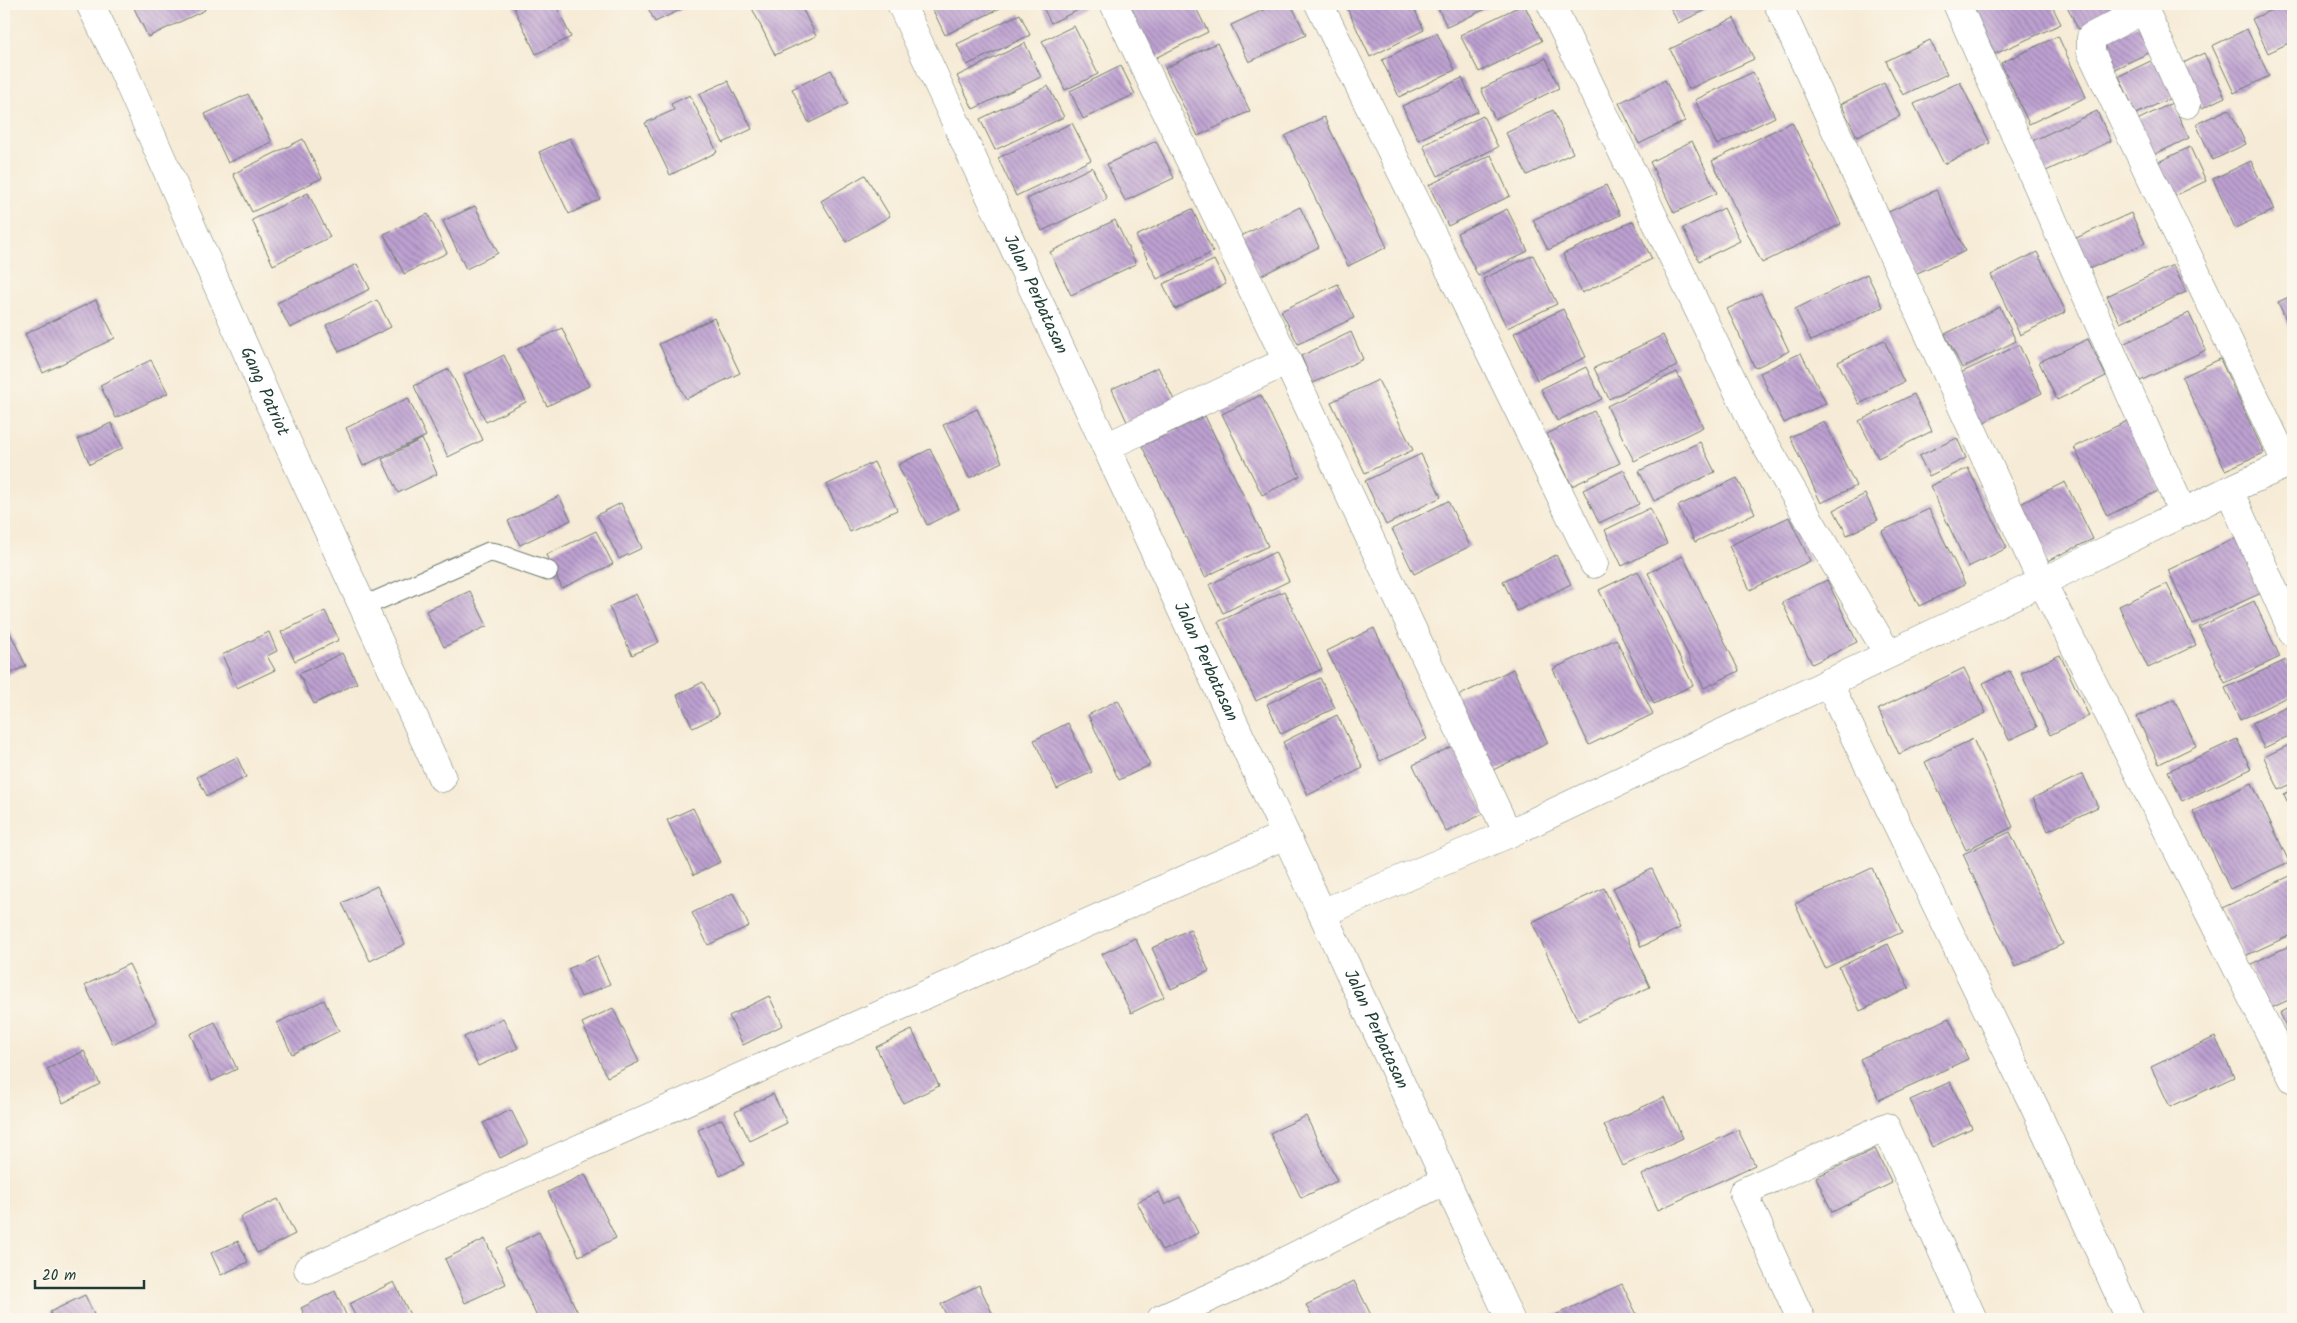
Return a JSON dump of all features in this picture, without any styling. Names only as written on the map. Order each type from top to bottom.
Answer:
[{"type":"street","name":"Gang Patriot","points":[[90,4],[122,68],[271,407],[442,778]]},
{"type":"street","name":"Jalan Perbatasan","points":[[901,4],[1510,1319]]},
{"type":"street","points":[[1114,4],[1287,361],[1508,834]]},
{"type":"street","points":[[1319,4],[1594,564]]},
{"type":"street","points":[[1551,4],[1755,427],[1888,654]]},
{"type":"street","points":[[1778,4],[2042,582],[2293,1079]]},
{"type":"street","points":[[1958,4],[2184,513]]},
{"type":"street","points":[[1322,912],[1508,834],[2042,582],[2290,462],[2091,52],[2091,37],[2143,6],[2187,104]]},
{"type":"street","points":[[1106,447],[1287,361]]},
{"type":"street","points":[[2229,490],[2293,633]]},
{"type":"street","points":[[1828,682],[2035,1108],[2130,1319]]},
{"type":"street","points":[[308,1269],[1285,835]]},
{"type":"street","points":[[1801,1319],[1743,1192],[1886,1127],[1973,1319]]},
{"type":"street","points":[[1161,1319],[1233,1287],[1446,1180]]},
{"type":"lane","points":[[362,607],[489,552],[548,571]]},
{"type":"building","points":[[132,4],[202,4],[205,10],[148,37]]},
{"type":"building","points":[[512,4],[555,4],[571,37],[536,54]]},
{"type":"building","points":[[646,4],[685,4],[686,7],[655,22]]},
{"type":"building","points":[[750,4],[800,4],[816,36],[775,55]]},
{"type":"building","points":[[930,4],[1009,4],[945,35]]},
{"type":"building","points":[[1041,4],[1091,4],[1051,23]]},
{"type":"building","points":[[1124,4],[1194,4],[1208,32],[1149,61]]},
{"type":"building","points":[[1276,4],[1291,4],[1306,35],[1249,62],[1231,25]]},
{"type":"building","points":[[1356,4],[1412,4],[1424,30],[1370,57],[1347,8]]},
{"type":"building","points":[[1436,4],[1496,4],[1447,27]]},
{"type":"building","points":[[1524,4],[1542,41],[1479,72],[1460,35]]},
{"type":"building","points":[[1677,4],[1719,4],[1678,23],[1670,7]]},
{"type":"building","points":[[1977,4],[2051,4],[2061,24],[1995,54],[1972,6]]},
{"type":"building","points":[[2066,4],[2124,4],[2125,7],[2078,29]]},
{"type":"building","points":[[2260,4],[2276,4],[2263,10]]},
{"type":"building","points":[[2284,4],[2293,4],[2293,41],[2268,53],[2252,19]]},
{"type":"building","points":[[1020,14],[1030,35],[967,65],[957,44]]},
{"type":"building","points":[[1734,18],[1754,59],[1689,89],[1670,49]]},
{"type":"building","points":[[2142,23],[2155,50],[2106,73],[2093,46]]},
{"type":"building","points":[[1074,26],[1098,74],[1065,90],[1042,41]]},
{"type":"building","points":[[2247,29],[2269,76],[2234,93],[2212,46]]},
{"type":"building","points":[[1437,33],[1455,70],[1399,97],[1382,60]]},
{"type":"building","points":[[2058,36],[2086,97],[2029,124],[2001,63]]},
{"type":"building","points":[[1930,40],[1947,74],[1903,95],[1886,61]]},
{"type":"building","points":[[1025,43],[1041,77],[973,109],[957,76]]},
{"type":"building","points":[[1217,43],[1250,111],[1198,136],[1165,68]]},
{"type":"building","points":[[2204,53],[2225,97],[2202,108],[2181,64]]},
{"type":"building","points":[[1546,58],[1559,88],[1495,119],[1481,89]]},
{"type":"building","points":[[2155,59],[2173,97],[2136,114],[2119,76]]},
{"type":"building","points":[[1121,66],[1135,94],[1083,119],[1070,91]]},
{"type":"building","points":[[831,70],[848,104],[809,123],[792,89]]},
{"type":"building","points":[[1753,72],[1775,117],[1717,145],[1695,100]]},
{"type":"building","points":[[2293,74],[2293,88],[2288,77]]},
{"type":"building","points":[[1462,78],[1478,111],[1418,140],[1402,106]]},
{"type":"building","points":[[1665,80],[1685,121],[1639,144],[1619,103]]},
{"type":"building","points":[[728,81],[752,129],[723,143],[699,94]]},
{"type":"building","points":[[1960,82],[1990,143],[1944,164],[1914,104]]},
{"type":"building","points":[[1884,83],[1900,116],[1857,137],[1841,104]]},
{"type":"building","points":[[1048,86],[1064,117],[995,150],[980,119]]},
{"type":"building","points":[[248,94],[272,142],[228,163],[205,114]]},
{"type":"building","points":[[690,95],[717,152],[670,175],[645,123],[674,110],[671,104]]},
{"type":"building","points":[[2172,103],[2189,138],[2143,160],[2127,125]]},
{"type":"building","points":[[2229,109],[2246,144],[2213,160],[2196,124]]},
{"type":"building","points":[[1553,110],[1573,153],[1527,175],[1506,133]]},
{"type":"building","points":[[2097,111],[2111,141],[2046,171],[2032,141]]},
{"type":"building","points":[[1483,116],[1498,147],[1438,176],[1423,145]]},
{"type":"building","points":[[1324,117],[1387,247],[1348,266],[1285,136]]},
{"type":"building","points":[[1792,122],[1841,224],[1762,263],[1712,161]]},
{"type":"building","points":[[1072,123],[1091,160],[1016,196],[998,158]]},
{"type":"building","points":[[570,138],[600,199],[569,214],[539,152]]},
{"type":"building","points":[[303,139],[322,178],[252,212],[233,174]]},
{"type":"building","points":[[1156,141],[1174,178],[1125,201],[1107,164]]},
{"type":"building","points":[[1692,141],[1717,193],[1674,213],[1650,162]]},
{"type":"building","points":[[2190,147],[2206,181],[2168,199],[2152,165]]},
{"type":"building","points":[[1491,155],[1510,196],[1448,226],[1429,185]]},
{"type":"building","points":[[2251,161],[2274,210],[2235,228],[2213,179]]},
{"type":"building","points":[[1092,167],[1107,199],[1042,231],[1027,199]]},
{"type":"building","points":[[865,175],[890,216],[846,242],[821,201]]},
{"type":"building","points":[[1606,185],[1620,215],[1548,250],[1533,220]]},
{"type":"building","points":[[1936,190],[1965,251],[1911,276],[1882,215]]},
{"type":"building","points":[[308,193],[330,237],[273,265],[252,220]]},
{"type":"building","points":[[475,206],[498,253],[466,269],[443,221]]},
{"type":"building","points":[[1300,207],[1319,247],[1260,276],[1241,236]]},
{"type":"building","points":[[1724,208],[1740,241],[1699,261],[1683,228]]},
{"type":"building","points":[[1192,209],[1213,252],[1157,279],[1136,236]]},
{"type":"building","points":[[1507,209],[1528,251],[1478,276],[1457,233]]},
{"type":"building","points":[[2131,213],[2145,243],[2089,269],[2074,239]]},
{"type":"building","points":[[428,214],[447,253],[404,274],[384,234]]},
{"type":"building","points":[[1115,220],[1136,264],[1071,295],[1050,252]]},
{"type":"building","points":[[1633,221],[1652,259],[1582,293],[1563,254]]},
{"type":"building","points":[[2037,252],[2066,312],[2020,335],[1991,275]]},
{"type":"building","points":[[1533,255],[1557,304],[1507,328],[1483,279]]},
{"type":"building","points":[[1214,260],[1226,284],[1175,309],[1163,284]]},
{"type":"building","points":[[357,264],[370,289],[290,328],[277,303]]},
{"type":"building","points":[[2173,265],[2186,292],[2120,323],[2107,296]]},
{"type":"building","points":[[1867,274],[1883,307],[1811,341],[1795,309]]},
{"type":"building","points":[[1338,284],[1354,318],[1298,344],[1281,311]]},
{"type":"building","points":[[1761,293],[1789,351],[1755,368],[1727,309]]},
{"type":"building","points":[[2293,295],[2293,335],[2278,302]]},
{"type":"building","points":[[96,300],[115,338],[43,373],[25,334]]},
{"type":"building","points":[[377,300],[391,327],[339,352],[326,325]]},
{"type":"building","points":[[2000,307],[2016,341],[1962,368],[1945,334]]},
{"type":"building","points":[[1563,309],[1586,357],[1537,380],[1514,333]]},
{"type":"building","points":[[2189,313],[2206,350],[2140,381],[2123,344]]},
{"type":"building","points":[[714,318],[740,373],[686,399],[659,344]]},
{"type":"building","points":[[562,328],[589,386],[547,406],[518,349]]},
{"type":"building","points":[[1351,332],[1363,359],[1313,383],[1301,356]]},
{"type":"building","points":[[1663,335],[1677,366],[1609,399],[1594,368]]},
{"type":"building","points":[[2088,339],[2106,376],[2057,400],[2039,362]]},
{"type":"building","points":[[1884,340],[1904,382],[1859,404],[1838,362]]},
{"type":"building","points":[[2019,345],[2042,393],[1974,427],[1950,378]]},
{"type":"building","points":[[1801,353],[1826,403],[1784,423],[1760,373]]},
{"type":"building","points":[[504,355],[526,402],[486,422],[464,375]]},
{"type":"building","points":[[2220,359],[2264,453],[2225,470],[2182,377]]},
{"type":"building","points":[[151,360],[168,393],[116,418],[100,385]]},
{"type":"building","points":[[1158,367],[1176,404],[1129,426],[1112,389]]},
{"type":"building","points":[[1586,367],[1602,399],[1557,421],[1541,389]]},
{"type":"building","points":[[449,369],[483,440],[448,457],[414,386]]},
{"type":"building","points":[[1677,372],[1703,427],[1634,461],[1607,406]]},
{"type":"building","points":[[1378,380],[1413,450],[1365,473],[1331,402]]},
{"type":"building","points":[[1914,394],[1932,431],[1878,458],[1859,421]]},
{"type":"building","points":[[1261,395],[1300,476],[1262,495],[1222,414]]},
{"type":"building","points":[[408,398],[426,436],[363,466],[346,428]]},
{"type":"building","points":[[977,409],[1002,462],[969,478],[943,425]]},
{"type":"building","points":[[1594,411],[1620,463],[1572,486],[1547,434]]},
{"type":"building","points":[[1205,416],[1268,546],[1205,577],[1142,446]]},
{"type":"building","points":[[1824,421],[1856,486],[1821,503],[1790,437]]},
{"type":"building","points":[[2127,421],[2160,490],[2107,516],[2074,447]]},
{"type":"building","points":[[111,423],[123,448],[90,464],[78,439]]},
{"type":"building","points":[[1957,438],[1966,458],[1929,476],[1919,456]]},
{"type":"building","points":[[422,439],[437,474],[398,493],[382,459]]},
{"type":"building","points":[[1700,442],[1715,472],[1654,501],[1639,471]]},
{"type":"building","points":[[930,449],[959,509],[927,525],[898,465]]},
{"type":"building","points":[[1421,454],[1441,497],[1386,525],[1365,481]]},
{"type":"building","points":[[874,462],[897,510],[850,532],[826,485]]},
{"type":"building","points":[[1968,468],[2007,548],[1968,567],[1930,486]]},
{"type":"building","points":[[1624,470],[1639,504],[1599,523],[1583,490]]},
{"type":"building","points":[[1737,478],[1755,513],[1695,542],[1678,506]]},
{"type":"building","points":[[2065,482],[2093,539],[2047,561],[2020,504]]},
{"type":"building","points":[[1865,494],[1878,520],[1847,535],[1834,510]]},
{"type":"building","points":[[559,496],[571,520],[520,545],[508,521]]},
{"type":"building","points":[[1448,501],[1470,546],[1414,574],[1392,529]]},
{"type":"building","points":[[621,503],[642,548],[619,559],[597,515]]},
{"type":"building","points":[[1650,508],[1667,544],[1622,566],[1605,530]]},
{"type":"building","points":[[1929,509],[1965,584],[1919,606],[1882,531]]},
{"type":"building","points":[[1789,517],[1810,561],[1750,590],[1729,546]]},
{"type":"building","points":[[596,531],[613,564],[562,588],[546,555]]},
{"type":"building","points":[[2242,535],[2268,590],[2193,624],[2168,570]]},
{"type":"building","points":[[1275,552],[1289,581],[1223,613],[1209,585]]},
{"type":"building","points":[[1556,555],[1571,584],[1517,611],[1503,581]]},
{"type":"building","points":[[1683,556],[1739,671],[1704,688],[1648,573]]},
{"type":"building","points":[[1638,571],[1693,685],[1654,704],[1599,590]]},
{"type":"building","points":[[1827,580],[1857,642],[1812,664],[1782,602]]},
{"type":"building","points":[[2167,584],[2196,645],[2148,668],[2119,606]]},
{"type":"building","points":[[470,591],[487,626],[444,647],[426,611]]},
{"type":"building","points":[[1284,591],[1322,669],[1256,701],[1218,622]]},
{"type":"building","points":[[636,594],[659,642],[632,655],[609,607]]},
{"type":"building","points":[[2254,601],[2280,657],[2225,683],[2199,627]]},
{"type":"building","points":[[325,611],[339,640],[295,661],[281,632]]},
{"type":"building","points":[[4,620],[26,666],[4,676]]},
{"type":"building","points":[[1374,628],[1427,739],[1380,761],[1327,651]]},
{"type":"building","points":[[269,632],[277,651],[267,656],[275,670],[237,688],[222,655]]},
{"type":"building","points":[[1616,639],[1653,714],[1589,745],[1553,669]]},
{"type":"building","points":[[342,653],[357,683],[314,704],[299,674]]},
{"type":"building","points":[[2060,655],[2089,716],[2050,735],[2021,673]]},
{"type":"building","points":[[2286,660],[2293,675],[2293,694],[2240,720],[2225,688]]},
{"type":"building","points":[[1964,668],[1986,713],[1899,754],[1878,709]]},
{"type":"building","points":[[1513,669],[1548,743],[1489,772],[1454,698]]},
{"type":"building","points":[[2010,671],[2037,727],[2009,740],[1983,683]]},
{"type":"building","points":[[1320,678],[1335,708],[1281,734],[1267,704]]},
{"type":"building","points":[[703,682],[719,715],[693,728],[677,695]]},
{"type":"building","points":[[2174,699],[2196,746],[2159,764],[2137,717]]},
{"type":"building","points":[[1118,700],[1150,765],[1119,780],[1088,715]]},
{"type":"building","points":[[2293,703],[2293,734],[2264,748],[2252,723]]},
{"type":"building","points":[[1337,715],[1363,768],[1308,795],[1283,742]]},
{"type":"building","points":[[1068,723],[1092,772],[1057,789],[1034,740]]},
{"type":"building","points":[[1973,739],[2013,827],[1966,850],[1925,762]]},
{"type":"building","points":[[2237,739],[2251,769],[2182,801],[2168,771]]},
{"type":"building","points":[[2293,743],[2293,783],[2279,790],[2264,757]]},
{"type":"building","points":[[1453,746],[1485,813],[1446,832],[1413,765]]},
{"type":"building","points":[[237,757],[246,777],[207,796],[197,777]]},
{"type":"building","points":[[2083,774],[2098,807],[2048,831],[2033,798]]},
{"type":"building","points":[[2252,783],[2289,862],[2230,889],[2193,811]]},
{"type":"building","points":[[2293,790],[2293,815],[2284,794]]},
{"type":"building","points":[[693,808],[720,862],[694,875],[667,820]]},
{"type":"building","points":[[2010,832],[2063,944],[2015,967],[1963,854]]},
{"type":"building","points":[[1872,868],[1902,932],[1825,968],[1795,904]]},
{"type":"building","points":[[1652,869],[1680,928],[1641,947],[1613,888]]},
{"type":"building","points":[[2292,875],[2293,934],[2245,956],[2222,908]]},
{"type":"building","points":[[377,886],[405,944],[370,961],[342,903]]},
{"type":"building","points":[[1604,888],[1650,987],[1578,1021],[1532,922]]},
{"type":"building","points":[[733,893],[749,926],[708,945],[692,913]]},
{"type":"building","points":[[1190,929],[1209,971],[1171,989],[1152,948]]},
{"type":"building","points":[[1135,938],[1164,997],[1131,1013],[1102,954]]},
{"type":"building","points":[[1888,944],[1909,988],[1860,1011],[1839,967]]},
{"type":"building","points":[[2293,944],[2293,998],[2269,1009],[2249,965]]},
{"type":"building","points":[[597,956],[610,984],[581,997],[568,969]]},
{"type":"building","points":[[129,964],[157,1022],[113,1044],[85,985]]},
{"type":"building","points":[[769,996],[783,1025],[743,1045],[729,1016]]},
{"type":"building","points":[[324,1000],[339,1031],[292,1054],[277,1023]]},
{"type":"building","points":[[2293,1006],[2293,1041],[2280,1013]]},
{"type":"building","points":[[613,1008],[639,1062],[607,1077],[582,1023]]},
{"type":"building","points":[[503,1018],[518,1048],[478,1066],[464,1037]]},
{"type":"building","points":[[1949,1018],[1968,1059],[1879,1100],[1860,1059]]},
{"type":"building","points":[[215,1022],[237,1069],[212,1081],[190,1034]]},
{"type":"building","points":[[912,1030],[939,1086],[903,1103],[876,1047]]},
{"type":"building","points":[[2215,1037],[2234,1077],[2170,1107],[2151,1067]]},
{"type":"building","points":[[84,1051],[100,1084],[63,1103],[47,1069]]},
{"type":"building","points":[[1950,1082],[1972,1128],[1932,1147],[1910,1100]]},
{"type":"building","points":[[773,1094],[787,1123],[750,1141],[735,1112]]},
{"type":"building","points":[[1664,1097],[1683,1138],[1623,1166],[1604,1125]]},
{"type":"building","points":[[511,1110],[528,1144],[500,1158],[483,1123]]},
{"type":"building","points":[[1306,1116],[1337,1181],[1301,1198],[1270,1133]]},
{"type":"building","points":[[722,1119],[744,1164],[720,1176],[698,1130]]},
{"type":"building","points":[[1738,1130],[1755,1165],[1658,1210],[1642,1175]]},
{"type":"building","points":[[1875,1149],[1892,1183],[1832,1212],[1816,1177]]},
{"type":"building","points":[[585,1174],[616,1238],[579,1256],[548,1192]]},
{"type":"building","points":[[1159,1192],[1165,1205],[1180,1197],[1198,1233],[1162,1251],[1137,1202]]},
{"type":"building","points":[[278,1199],[295,1234],[257,1253],[240,1217]]},
{"type":"building","points":[[539,1232],[581,1319],[538,1319],[505,1249]]},
{"type":"building","points":[[485,1239],[506,1284],[465,1303],[445,1259]]},
{"type":"building","points":[[238,1241],[248,1262],[221,1275],[211,1253]]},
{"type":"building","points":[[1354,1281],[1373,1319],[1313,1319],[1306,1305]]},
{"type":"building","points":[[394,1282],[412,1319],[357,1319],[349,1304]]},
{"type":"building","points":[[1622,1284],[1639,1319],[1552,1319],[1551,1317]]},
{"type":"building","points":[[979,1285],[995,1319],[948,1319],[941,1304]]},
{"type":"building","points":[[335,1291],[348,1319],[307,1319],[301,1308]]},
{"type":"building","points":[[85,1295],[96,1319],[53,1319],[50,1312]]}]
